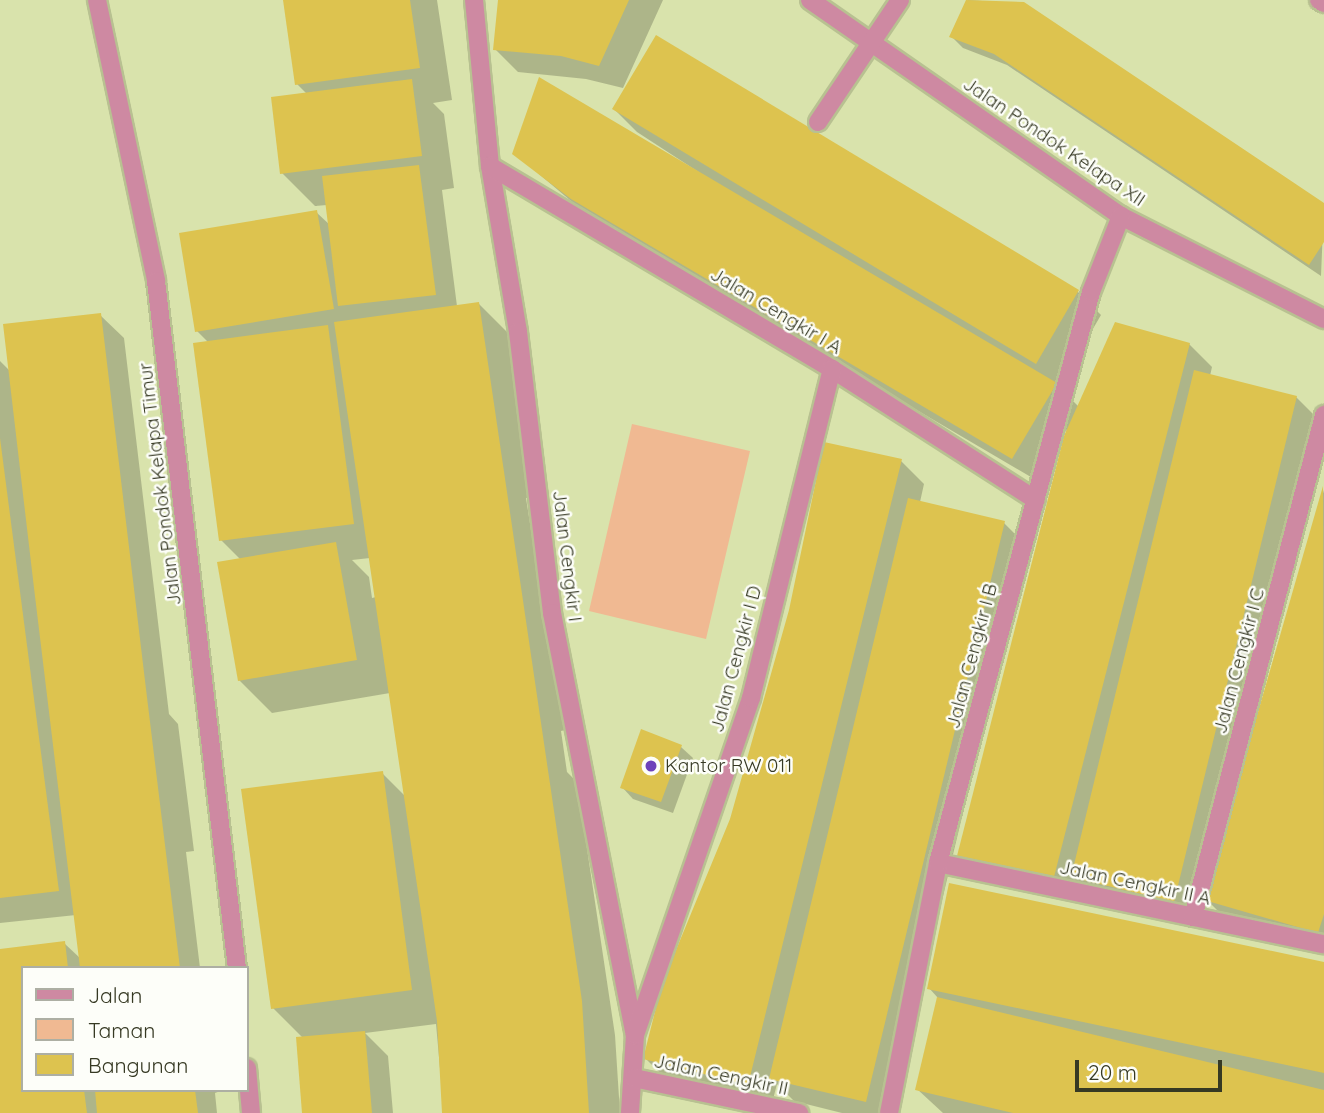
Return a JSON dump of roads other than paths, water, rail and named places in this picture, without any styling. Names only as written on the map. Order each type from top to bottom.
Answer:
[{"type":"street","name":"Jalan Pondok Kelapa Timur","points":[[97,0],[156,281],[237,966]]},
{"type":"street","name":"Jalan Cengkir I","points":[[474,0],[490,166],[518,332],[552,613],[635,1035],[630,1113]]},
{"type":"street","name":"Jalan Pondok Kelapa XII","points":[[810,0],[1121,216],[1324,319]]},
{"type":"street","points":[[818,122],[900,0]]},
{"type":"street","points":[[1319,0],[1324,4]]},
{"type":"street","name":"Jalan Cengkir I A","points":[[490,166],[832,369],[1036,500]]},
{"type":"street","name":"Jalan Cengkir I B","points":[[889,1113],[939,863],[1091,292],[1121,216]]},
{"type":"street","name":"Jalan Cengkir I D","points":[[635,1035],[751,698],[832,369]]},
{"type":"street","name":"Jalan Cengkir I C","points":[[1194,917],[1324,415]]},
{"type":"street","name":"Jalan Cengkir II A","points":[[939,863],[1324,944]]},
{"type":"street","name":"Jalan Cengkir II","points":[[634,1078],[799,1113]]},
{"type":"street","points":[[248,1079],[251,1113]]},
{"type":"place","name":"Kantor RW 011","points":[[651,766]]}]
